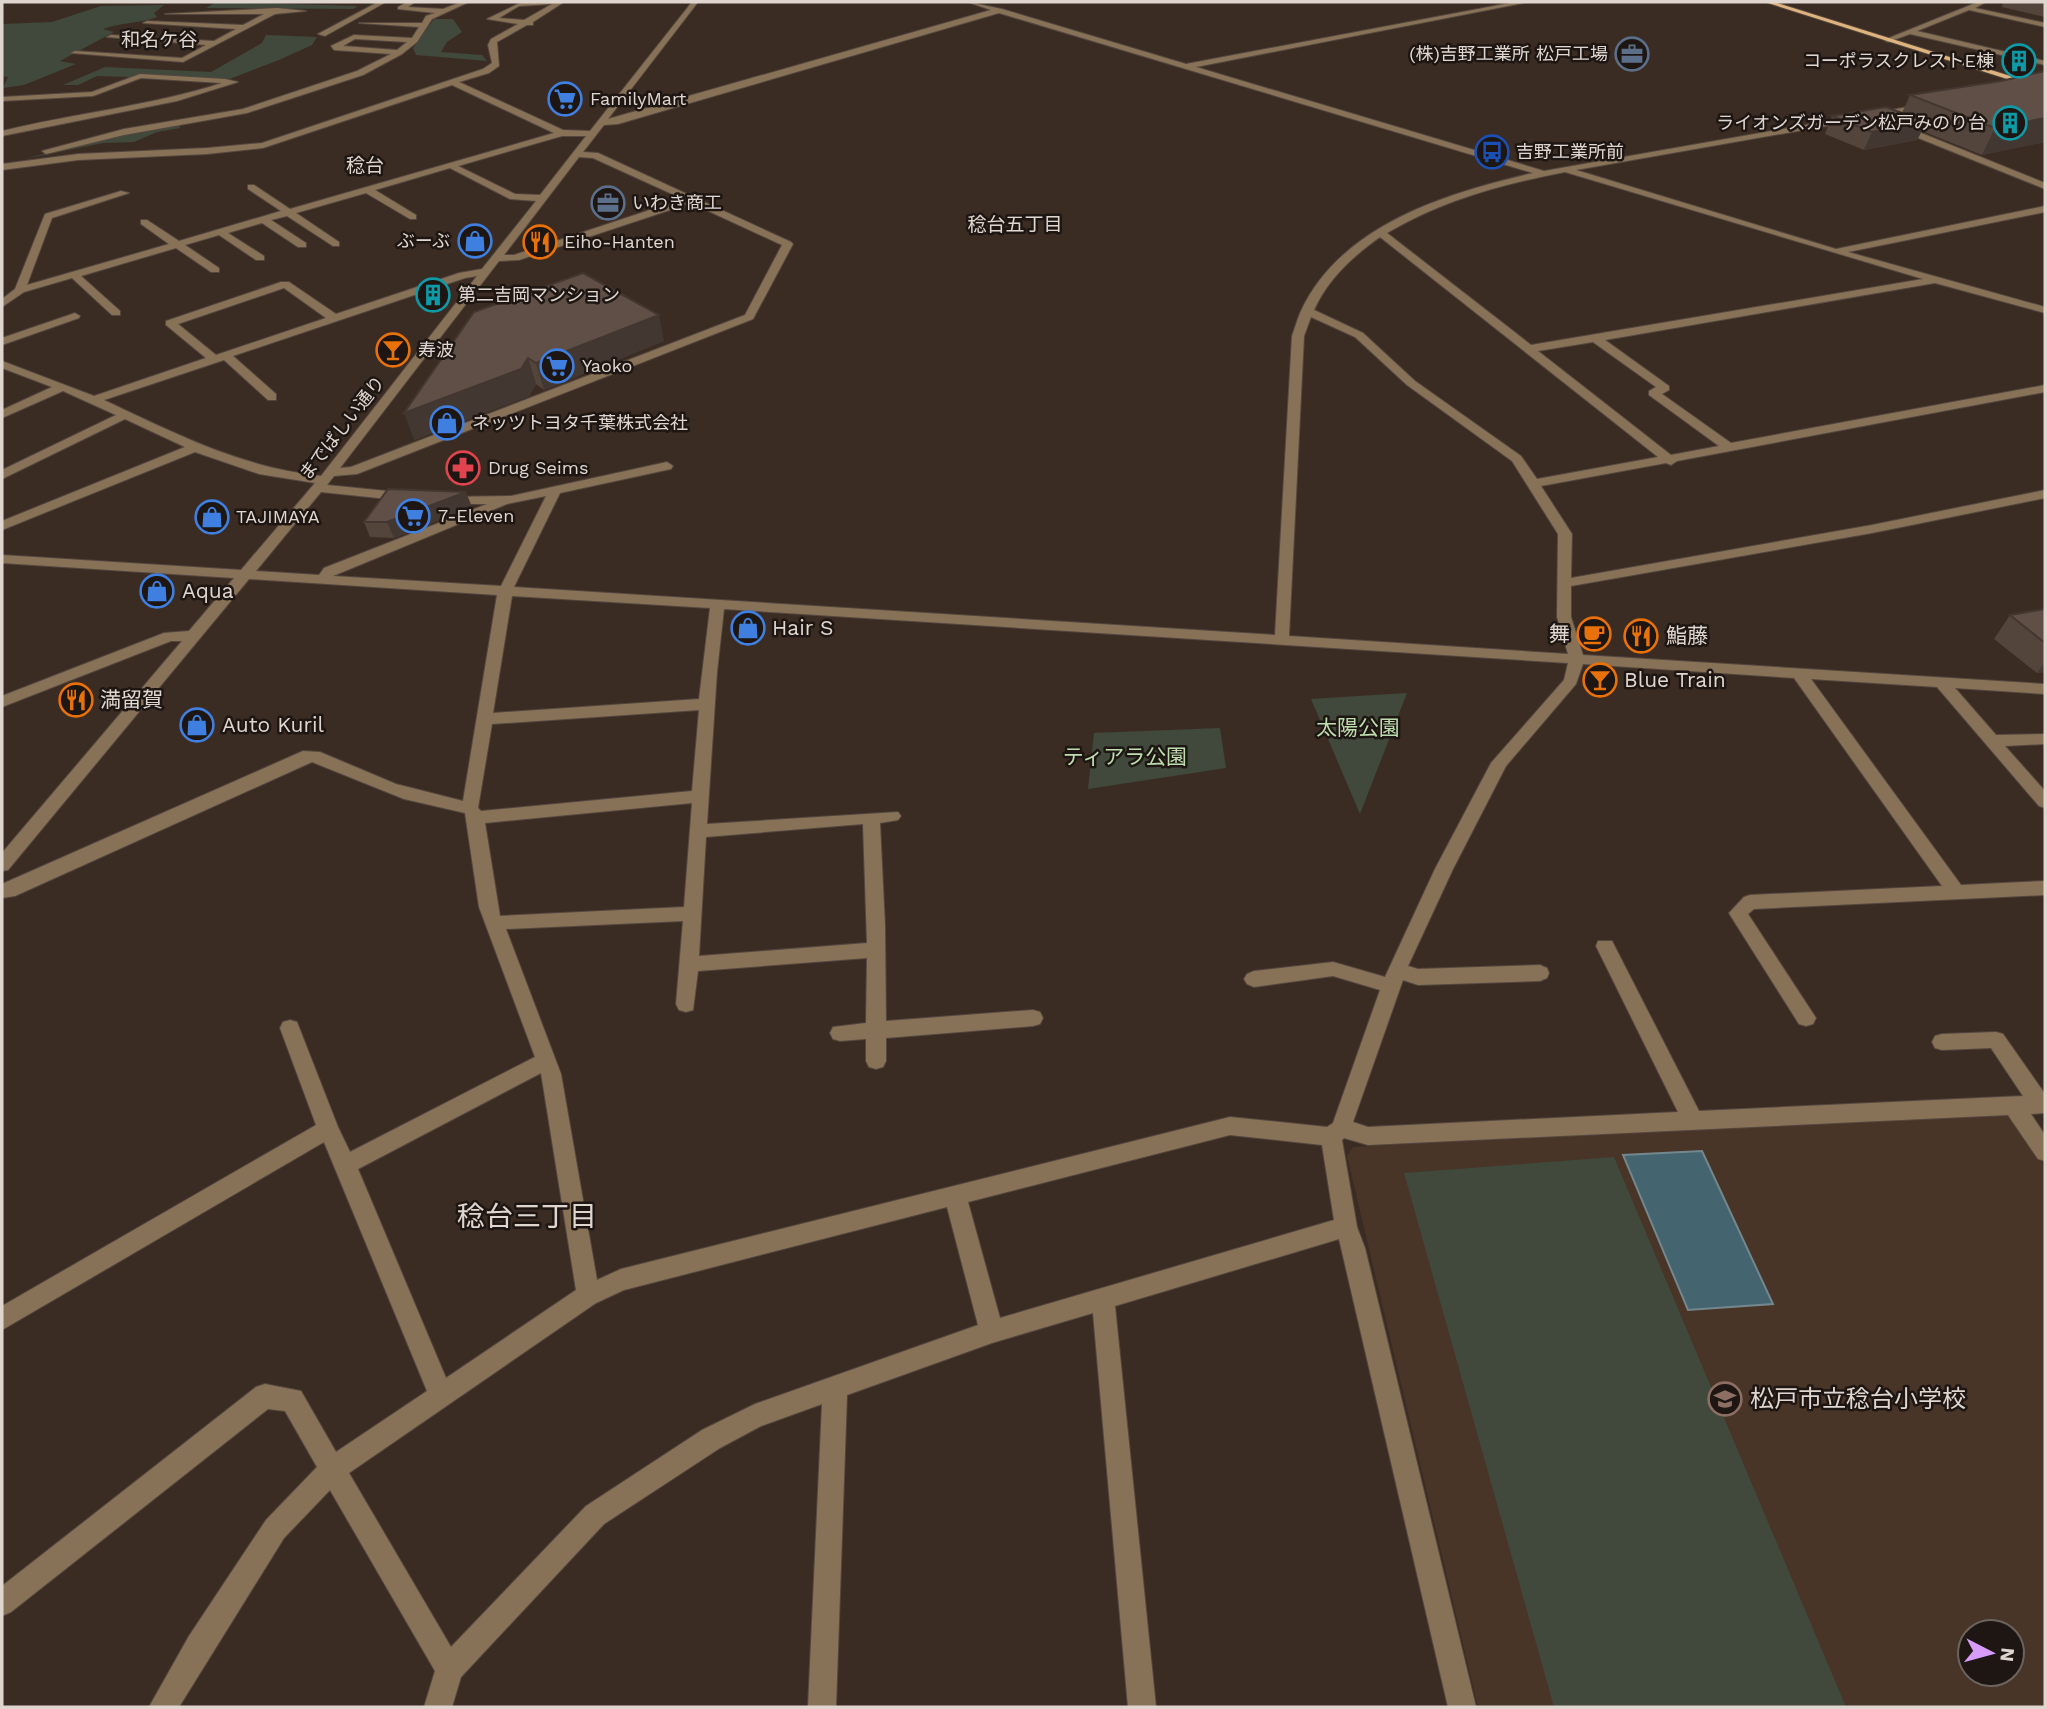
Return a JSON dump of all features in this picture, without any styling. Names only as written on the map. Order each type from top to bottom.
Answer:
[{"type":"main road","points":[[1768,2],[2040,88]]},
{"type":"street","points":[[322,34],[383,2]]},
{"type":"street","points":[[412,2],[400,8],[441,11]]},
{"type":"street","points":[[2,164],[124,132],[262,106],[360,73],[399,52],[414,40],[422,25],[441,11],[467,2]]},
{"type":"street","points":[[530,23],[491,19],[517,4],[561,2]]},
{"type":"street","points":[[2,164],[262,145],[454,83],[492,68],[497,61],[492,45],[494,41],[530,23],[561,2]]},
{"type":"street","name":"までばしい通り","points":[[2,864],[324,480],[695,2]]},
{"type":"street","points":[[971,2],[1546,174]]},
{"type":"street","points":[[1185,66],[1525,2]]},
{"type":"street","points":[[1888,40],[1983,2]]},
{"type":"street","points":[[1968,8],[2045,25]]},
{"type":"street","points":[[75,53],[183,60],[277,10]]},
{"type":"street","points":[[602,122],[615,122],[1000,10]]},
{"type":"street","points":[[169,14],[303,11]]},
{"type":"street","points":[[147,23],[246,27]]},
{"type":"street","points":[[363,23],[422,25]]},
{"type":"street","points":[[1911,32],[2045,63]]},
{"type":"street","points":[[111,37],[216,43]]},
{"type":"street","points":[[399,52],[334,48],[354,37],[414,40]]},
{"type":"street","points":[[2,99],[93,94],[140,76],[234,82],[166,103],[96,113],[2,134]]},
{"type":"street","points":[[454,83],[562,133]]},
{"type":"street","points":[[2015,90],[2040,88]]},
{"type":"street","points":[[1282,638],[1298,335],[1306,311],[1325,277],[1380,232],[1447,200],[1546,174],[1937,104]]},
{"type":"street","points":[[1871,116],[2045,186]]},
{"type":"street","points":[[2,304],[20,289],[75,276],[454,167],[562,133],[593,134]]},
{"type":"street","points":[[324,480],[354,471],[749,317],[788,244],[595,155],[577,154]]},
{"type":"street","points":[[454,167],[513,197],[543,198]]},
{"type":"street","points":[[1565,170],[1836,252],[2045,310]]},
{"type":"street","points":[[251,187],[336,244]]},
{"type":"street","points":[[370,191],[413,217]]},
{"type":"street","points":[[20,289],[48,216],[124,193]]},
{"type":"street","points":[[497,258],[515,258],[693,199]]},
{"type":"street","points":[[1836,252],[2045,209]]},
{"type":"street","points":[[265,221],[302,245]]},
{"type":"street","points":[[144,222],[215,270]]},
{"type":"street","points":[[1380,232],[1671,461]]},
{"type":"street","points":[[222,233],[260,258]]},
{"type":"street","points":[[93,400],[463,275],[486,272]]},
{"type":"street","points":[[75,276],[116,313]]},
{"type":"street","points":[[1530,349],[1935,280]]},
{"type":"street","points":[[272,397],[170,323],[285,284],[334,318]]},
{"type":"street","points":[[1306,311],[1359,335],[1410,383],[1517,459],[1565,534],[1564,617],[1577,659],[1572,681],[1499,763],[1444,869],[1394,978],[1336,1132],[1346,1227],[1354,1248],[1462,1707]]},
{"type":"street","points":[[2,342],[75,316]]},
{"type":"street","points":[[1595,338],[1665,388],[1653,393],[1731,449]]},
{"type":"street","points":[[2,364],[93,400],[193,448],[292,478],[324,480],[428,499],[511,500]]},
{"type":"street","points":[[2,375],[15,370]]},
{"type":"street","points":[[2,414],[62,387]]},
{"type":"street","points":[[1533,484],[1671,461],[2045,389]]},
{"type":"street","points":[[2,475],[123,416]]},
{"type":"street","points":[[2,526],[193,448]]},
{"type":"street","points":[[321,581],[329,571],[511,500],[667,466]]},
{"type":"street","points":[[556,489],[505,592],[473,813],[488,907],[547,1060],[588,1295]]},
{"type":"street","points":[[1566,583],[1872,529],[2045,494]]},
{"type":"street","points":[[2,559],[321,581],[1282,638],[2045,689]]},
{"type":"street","points":[[685,1004],[707,704],[718,603]]},
{"type":"street","points":[[2,702],[169,636],[195,636]]},
{"type":"street","points":[[1798,672],[1955,891]]},
{"type":"street","points":[[1940,681],[2045,802]]},
{"type":"street","points":[[486,719],[707,704]]},
{"type":"street","points":[[1993,741],[2045,739]]},
{"type":"street","points":[[2,891],[9,891],[303,757],[314,756],[382,786],[473,813],[700,796]]},
{"type":"street","points":[[698,831],[892,816]]},
{"type":"street","points":[[871,818],[876,1060]]},
{"type":"street","points":[[1806,1018],[1738,914],[1750,902],[2045,888]]},
{"type":"street","points":[[493,923],[692,914]]},
{"type":"street","points":[[1605,946],[1693,1121]]},
{"type":"street","points":[[689,964],[875,950]]},
{"type":"street","points":[[1254,979],[1333,969],[1394,978],[1540,973]]},
{"type":"street","points":[[840,1033],[1033,1018]]},
{"type":"street","points":[[290,1028],[328,1129],[346,1165],[441,1396]]},
{"type":"street","points":[[1942,1042],[1996,1040],[2043,1105]]},
{"type":"street","points":[[346,1165],[547,1060]]},
{"type":"street","points":[[163,1707],[275,1529],[332,1470],[588,1295],[621,1280],[1230,1126],[1368,1136],[2043,1105]]},
{"type":"street","points":[[2014,1106],[2045,1152]]},
{"type":"street","points":[[2,1319],[328,1129]]},
{"type":"street","points":[[955,1195],[992,1332]]},
{"type":"street","points":[[438,1707],[449,1669],[595,1515],[711,1439],[755,1416],[992,1332],[1346,1227]]},
{"type":"street","points":[[1103,1297],[1142,1707]]},
{"type":"street","points":[[822,1707],[835,1388]]},
{"type":"street","points":[[2,1603],[265,1396],[292,1400],[449,1669]]},
{"type":"shaded area","name":"松戸市立稔台小学校","points":[[1997,1110],[2016,1121],[2045,1165],[2045,1707],[1478,1707],[1347,1156],[1353,1147]]},
{"type":"green space","points":[[216,2],[358,6],[353,9],[206,8]]},
{"type":"green space","points":[[164,5],[154,13],[157,17],[103,29],[114,32],[60,61],[76,64],[24,85],[3,88],[8,77],[2,76],[2,24],[52,22],[101,6]]},
{"type":"green space","points":[[434,19],[453,19],[462,32],[447,42],[441,52],[482,55],[487,61],[416,55],[413,48]]},
{"type":"green space","points":[[266,35],[317,37],[312,45],[227,80],[97,76],[78,85],[63,85],[105,67],[211,72],[262,43]]},
{"type":"green space","points":[[180,124],[180,128],[157,132],[134,142],[103,143],[24,159],[125,133]]},
{"type":"green space","name":"太陽公園","points":[[1407,693],[1360,814],[1311,699]]},
{"type":"green space","name":"ティアラ公園","points":[[1220,728],[1226,768],[1088,789],[1094,733]]},
{"type":"green space","points":[[1614,1157],[1846,1707],[1554,1707],[1404,1173]]},
{"type":"water","points":[[1702,1151],[1773,1304],[1688,1310],[1623,1155]]},
{"type":"building","points":[[2045,71],[2045,118],[1995,128],[1910,95],[2001,81]]},
{"type":"building","points":[[1886,107],[1926,122],[1872,132],[1832,116]]},
{"type":"building","points":[[583,273],[659,315],[536,363],[528,358],[521,369],[404,413],[474,312]]},
{"type":"building","points":[[388,489],[466,492],[387,522],[364,522]]},
{"type":"building","points":[[2045,609],[2045,643],[2010,615]]},
{"type":"place","name":"(株)吉野工業所 松戸工場","points":[[1632,54]]},
{"type":"place","name":"コーポラスクレストE棟","points":[[2019,61]]},
{"type":"place","name":"FamilyMart","points":[[565,99]]},
{"type":"place","name":"ライオンズガーデン松戸みのり台","points":[[2010,123]]},
{"type":"place","name":"吉野工業所前","points":[[1492,152]]},
{"type":"place","name":"いわき商工","points":[[608,203]]},
{"type":"place","name":"ぶーぶ","points":[[475,241]]},
{"type":"place","name":"Eiho-Hanten","points":[[540,242]]},
{"type":"place","name":"第二吉岡マンション","points":[[433,295]]},
{"type":"place","name":"寿波","points":[[393,350]]},
{"type":"place","name":"Yaoko","points":[[557,366]]},
{"type":"place","name":"ネッツトヨタ千葉株式会社","points":[[447,423]]},
{"type":"place","name":"Drug Seims","points":[[463,468]]},
{"type":"place","name":"7-Eleven","points":[[413,516]]},
{"type":"place","name":"TAJIMAYA","points":[[212,517]]},
{"type":"place","name":"Aqua","points":[[157,591]]},
{"type":"place","name":"Hair S","points":[[748,628]]},
{"type":"place","name":"舞","points":[[1594,634]]},
{"type":"place","name":"鮨藤","points":[[1641,636]]},
{"type":"place","name":"Blue Train","points":[[1600,680]]},
{"type":"place","name":"満留賀","points":[[76,700]]},
{"type":"place","name":"Auto Kuril","points":[[197,725]]},
{"type":"place","name":"松戸市立稔台小学校","points":[[1725,1399]]},
{"type":"district","name":"和名ケ谷","points":[[159,39]]},
{"type":"district","name":"稔台","points":[[365,165]]},
{"type":"district","name":"稔台五丁目","points":[[1015,224]]},
{"type":"district","name":"稔台三丁目","points":[[527,1216]]}]
